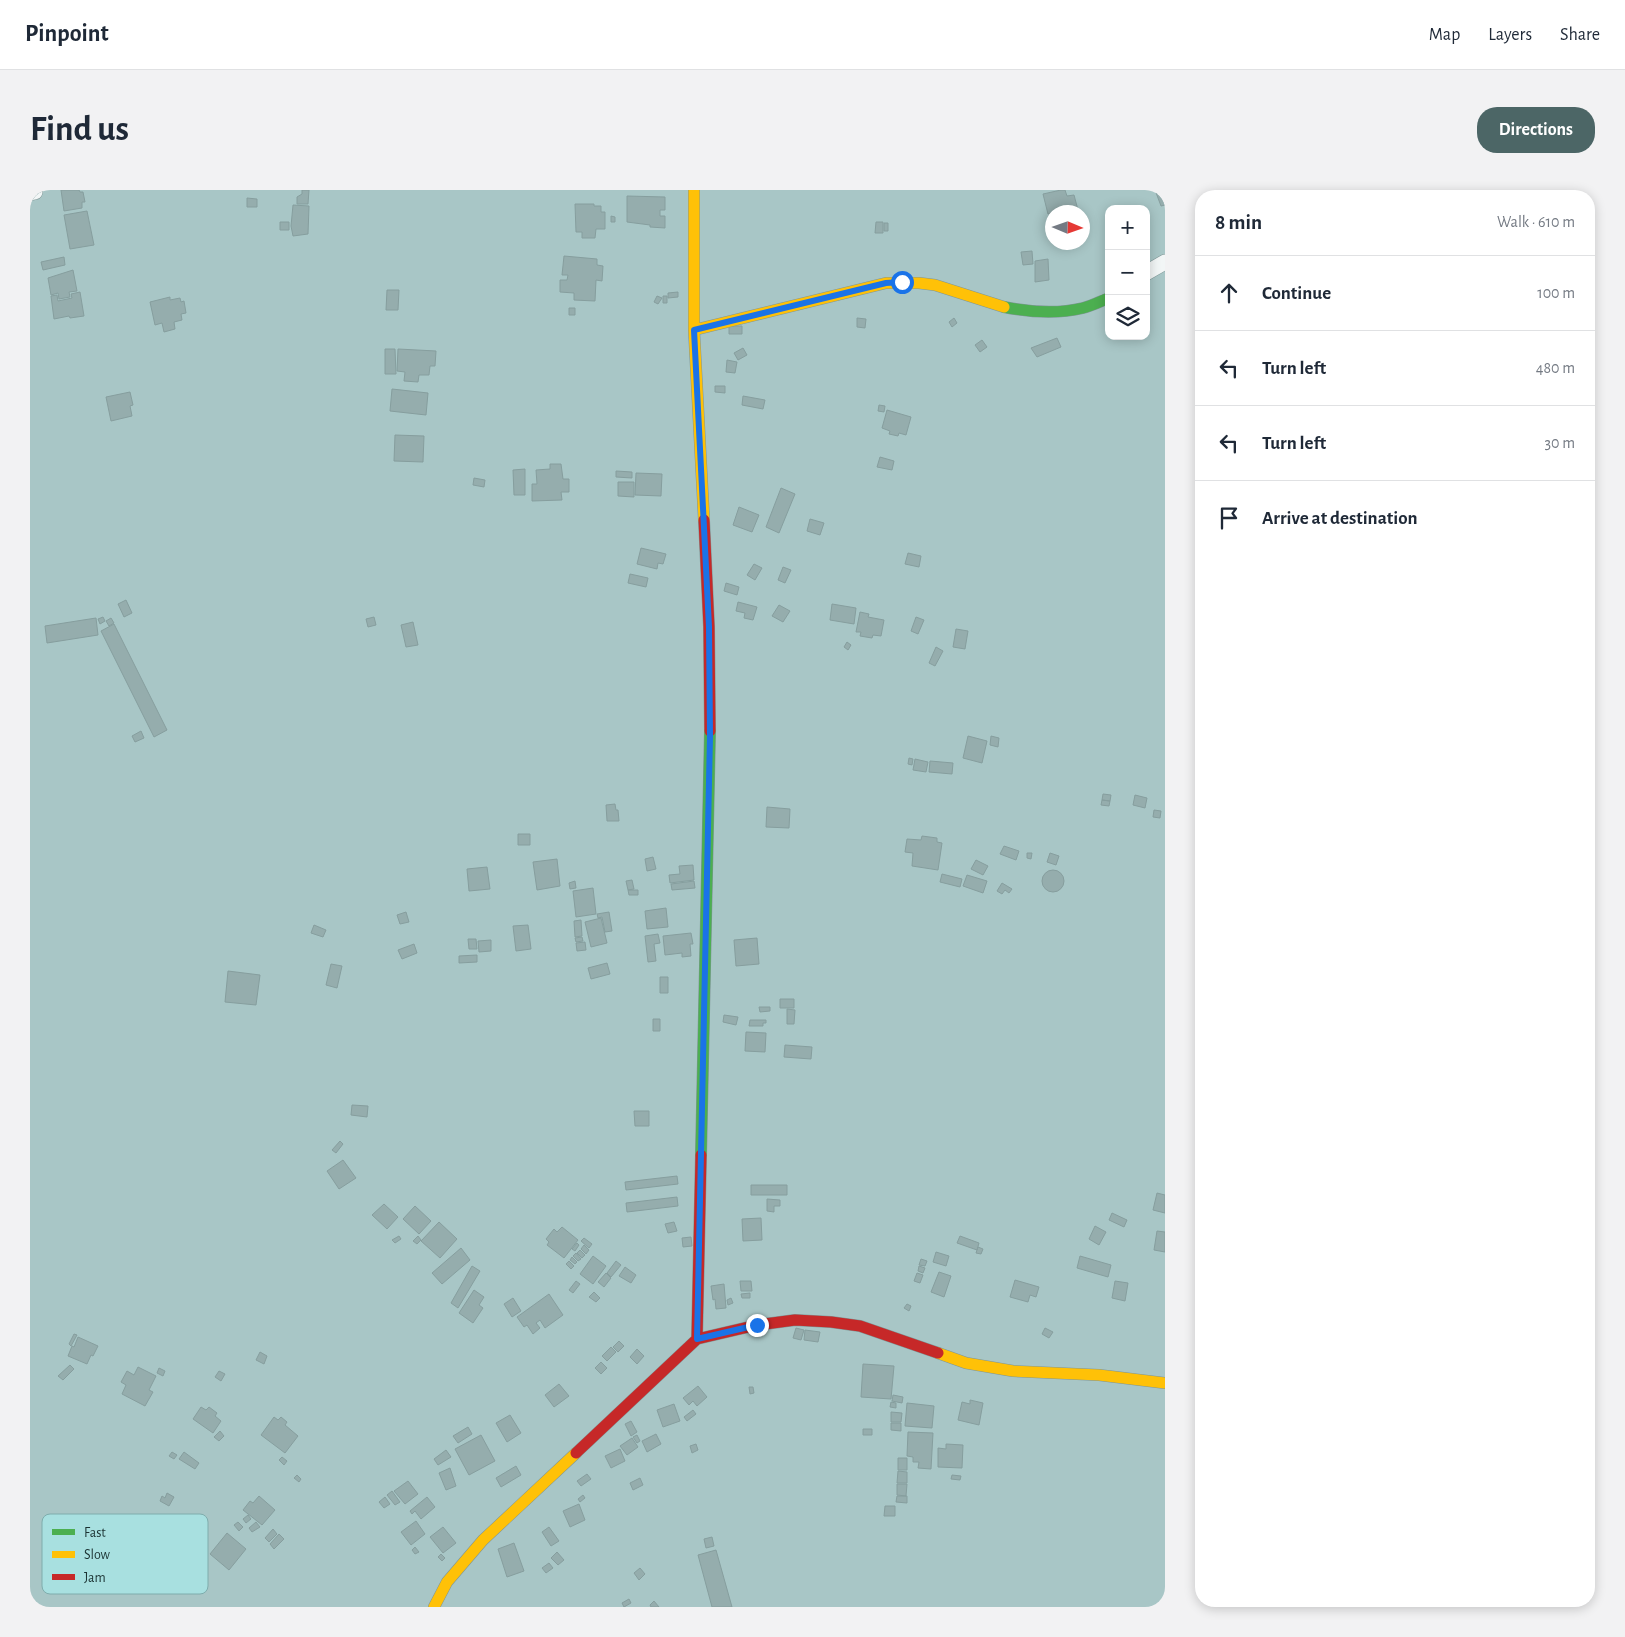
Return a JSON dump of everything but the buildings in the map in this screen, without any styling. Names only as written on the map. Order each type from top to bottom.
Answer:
[{"type":"street","points":[[694,190],[694,330],[709,627],[710,736],[697,1339]]},
{"type":"street","points":[[1150,271],[1165,262]]},
{"type":"street","points":[[694,330],[886,283],[919,283],[936,286],[1006,307],[1030,311],[1083,308],[1105,300]]},
{"type":"street","points":[[434,1607],[448,1582],[483,1540],[697,1339],[757,1325],[794,1320],[831,1322],[860,1326],[966,1364],[1013,1371],[1099,1375],[1165,1383]]},
{"type":"traffic: fast","points":[[1004,307],[1054,312],[1086,307],[1105,300]]},
{"type":"traffic: fast","points":[[701,1155],[710,731]]},
{"type":"traffic: slow","points":[[694,190],[694,330],[704,520]]},
{"type":"traffic: slow","points":[[694,330],[886,283],[935,285],[1004,307]]},
{"type":"traffic: slow","points":[[938,1353],[966,1363],[1013,1371],[1099,1375],[1165,1383]]},
{"type":"traffic: slow","points":[[434,1607],[447,1582],[483,1540],[576,1453]]},
{"type":"traffic: jam","points":[[704,520],[709,627],[710,731]]},
{"type":"traffic: jam","points":[[697,1339],[701,1155]]},
{"type":"traffic: jam","points":[[576,1453],[697,1339],[757,1325],[795,1320],[831,1322],[860,1326],[938,1353]]},
{"type":"route","points":[[757,1325],[697,1339],[710,736],[709,627],[694,330],[886,283],[902,282]]}]
